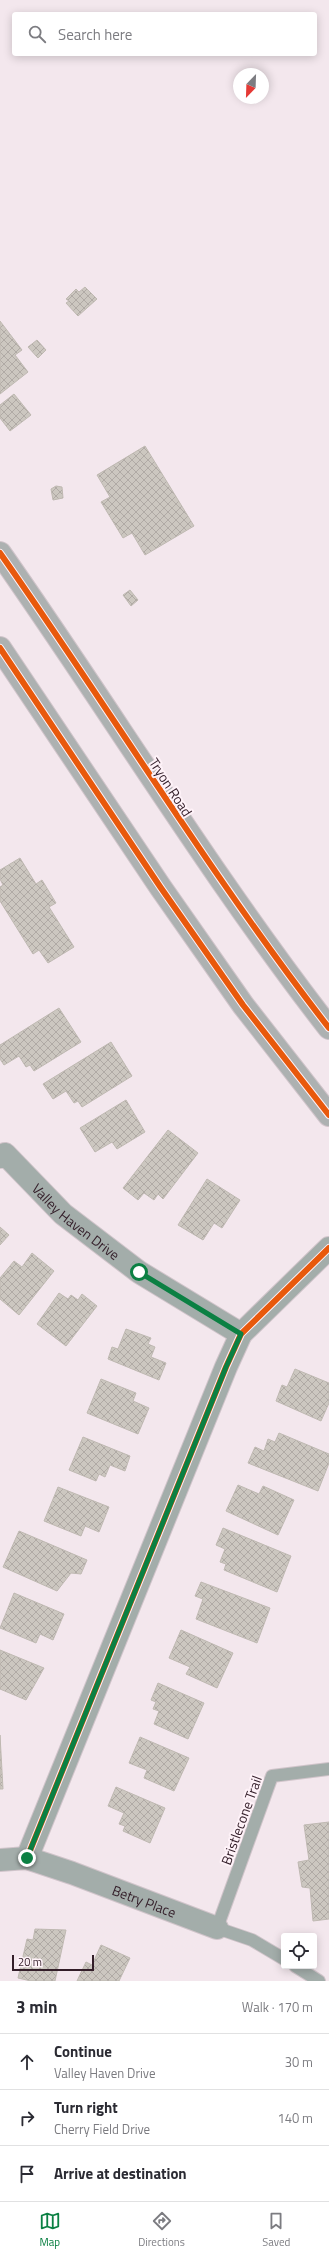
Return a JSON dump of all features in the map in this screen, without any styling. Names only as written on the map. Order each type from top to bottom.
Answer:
[{"type":"main road","name":"Tryon Road","points":[[0,553],[56,633],[202,856],[286,972],[329,1028]]},
{"type":"main road","points":[[0,648],[160,888],[243,1005],[329,1115]]},
{"type":"street","name":"Valley Haven Drive","points":[[0,1157],[5,1154],[63,1214],[139,1272],[241,1334]]},
{"type":"street","points":[[27,1858],[241,1334],[329,1248]]},
{"type":"street","name":"Betry Place","points":[[0,1860],[27,1858],[72,1873],[217,1928]]},
{"type":"lane","name":"Bristlecone Trail","points":[[217,1928],[272,1776],[329,1769]]},
{"type":"lane","name":"Betry Place","points":[[217,1928],[252,1940],[281,1957]]},
{"type":"lane","points":[[300,1969],[319,1981]]},
{"type":"building","points":[[85,287],[97,299],[78,316],[66,303],[69,301],[66,299],[76,289],[79,292]]},
{"type":"building","points":[[0,321],[22,350],[15,355],[28,372],[0,394]]},
{"type":"building","points":[[37,340],[46,350],[38,358],[28,347]]},
{"type":"building","points":[[14,394],[31,415],[10,431],[0,418],[0,405]]},
{"type":"building","points":[[145,446],[194,526],[145,555],[132,533],[123,538],[101,502],[110,497],[97,475]]},
{"type":"building","points":[[56,486],[62,487],[63,498],[53,500],[51,489]]},
{"type":"building","points":[[130,590],[138,600],[131,606],[123,595]]},
{"type":"building","points":[[20,858],[36,884],[42,880],[56,903],[49,907],[74,947],[48,963],[39,950],[33,954],[0,901],[0,887],[3,885],[0,879],[0,870]]},
{"type":"building","points":[[59,1008],[81,1042],[34,1071],[30,1065],[26,1067],[19,1056],[4,1065],[0,1059],[0,1045]]},
{"type":"building","points":[[111,1042],[132,1076],[82,1107],[78,1101],[74,1103],[66,1091],[53,1099],[43,1084]]},
{"type":"building","points":[[126,1100],[145,1132],[117,1149],[112,1142],[95,1152],[80,1128]]},
{"type":"building","points":[[168,1130],[198,1153],[163,1199],[158,1194],[154,1200],[144,1193],[138,1200],[123,1188]]},
{"type":"building","points":[[207,1179],[240,1200],[222,1228],[214,1223],[203,1240],[178,1225]]},
{"type":"building","points":[[0,1227],[9,1235],[0,1245]]},
{"type":"building","points":[[32,1253],[54,1271],[19,1315],[0,1299],[0,1278],[14,1261],[22,1267]]},
{"type":"building","points":[[59,1293],[68,1299],[71,1295],[78,1300],[82,1294],[97,1306],[66,1346],[37,1324]]},
{"type":"building","points":[[126,1329],[151,1338],[148,1344],[155,1347],[151,1357],[166,1363],[159,1380],[108,1359],[112,1347],[118,1349]]},
{"type":"building","points":[[295,1369],[329,1383],[329,1403],[321,1421],[276,1401],[282,1385],[287,1387]]},
{"type":"building","points":[[101,1379],[136,1393],[133,1401],[149,1408],[138,1434],[87,1413]]},
{"type":"building","points":[[279,1433],[329,1454],[329,1463],[318,1491],[248,1463],[255,1447],[264,1451],[268,1439],[275,1442]]},
{"type":"building","points":[[83,1437],[130,1456],[125,1471],[110,1465],[105,1477],[99,1474],[96,1481],[69,1470]]},
{"type":"building","points":[[238,1485],[259,1494],[263,1486],[294,1500],[278,1535],[226,1511]]},
{"type":"building","points":[[58,1487],[109,1507],[99,1532],[85,1526],[81,1536],[44,1521]]},
{"type":"building","points":[[223,1528],[291,1556],[277,1592],[224,1570],[226,1564],[220,1562],[225,1549],[216,1545]]},
{"type":"building","points":[[19,1531],[87,1560],[81,1574],[71,1573],[57,1591],[3,1567]]},
{"type":"building","points":[[201,1582],[270,1608],[257,1643],[196,1619],[203,1599],[195,1596]]},
{"type":"building","points":[[14,1593],[64,1614],[53,1640],[40,1634],[36,1643],[0,1628]]},
{"type":"building","points":[[181,1630],[233,1653],[217,1688],[186,1674],[190,1667],[169,1658]]},
{"type":"building","points":[[0,1650],[44,1668],[26,1700],[0,1689]]},
{"type":"building","points":[[158,1683],[204,1703],[188,1739],[154,1724],[159,1711],[153,1709],[156,1702],[151,1700]]},
{"type":"building","points":[[0,1735],[3,1789],[0,1789]]},
{"type":"building","points":[[140,1737],[189,1758],[174,1791],[144,1778],[147,1770],[129,1763]]},
{"type":"building","points":[[116,1787],[165,1808],[150,1843],[123,1831],[125,1826],[119,1824],[124,1813],[108,1806]]},
{"type":"building","points":[[329,1822],[329,1919],[313,1921],[310,1888],[302,1887],[298,1862],[309,1860],[304,1825]]},
{"type":"building","points":[[35,1929],[66,1930],[55,1981],[31,1981],[18,1978],[27,1939],[33,1940]]},
{"type":"building","points":[[101,1945],[130,1958],[119,1981],[77,1981],[86,1962],[92,1965]]},
{"type":"cycle path","points":[[0,553],[202,853],[243,912],[329,1028]]},
{"type":"cycle path","points":[[0,648],[161,888],[243,1005],[329,1115]]},
{"type":"cycle path","points":[[27,1858],[226,1367],[241,1334],[329,1248]]},
{"type":"route","points":[[27,1858],[226,1367],[241,1334],[139,1272]]}]
